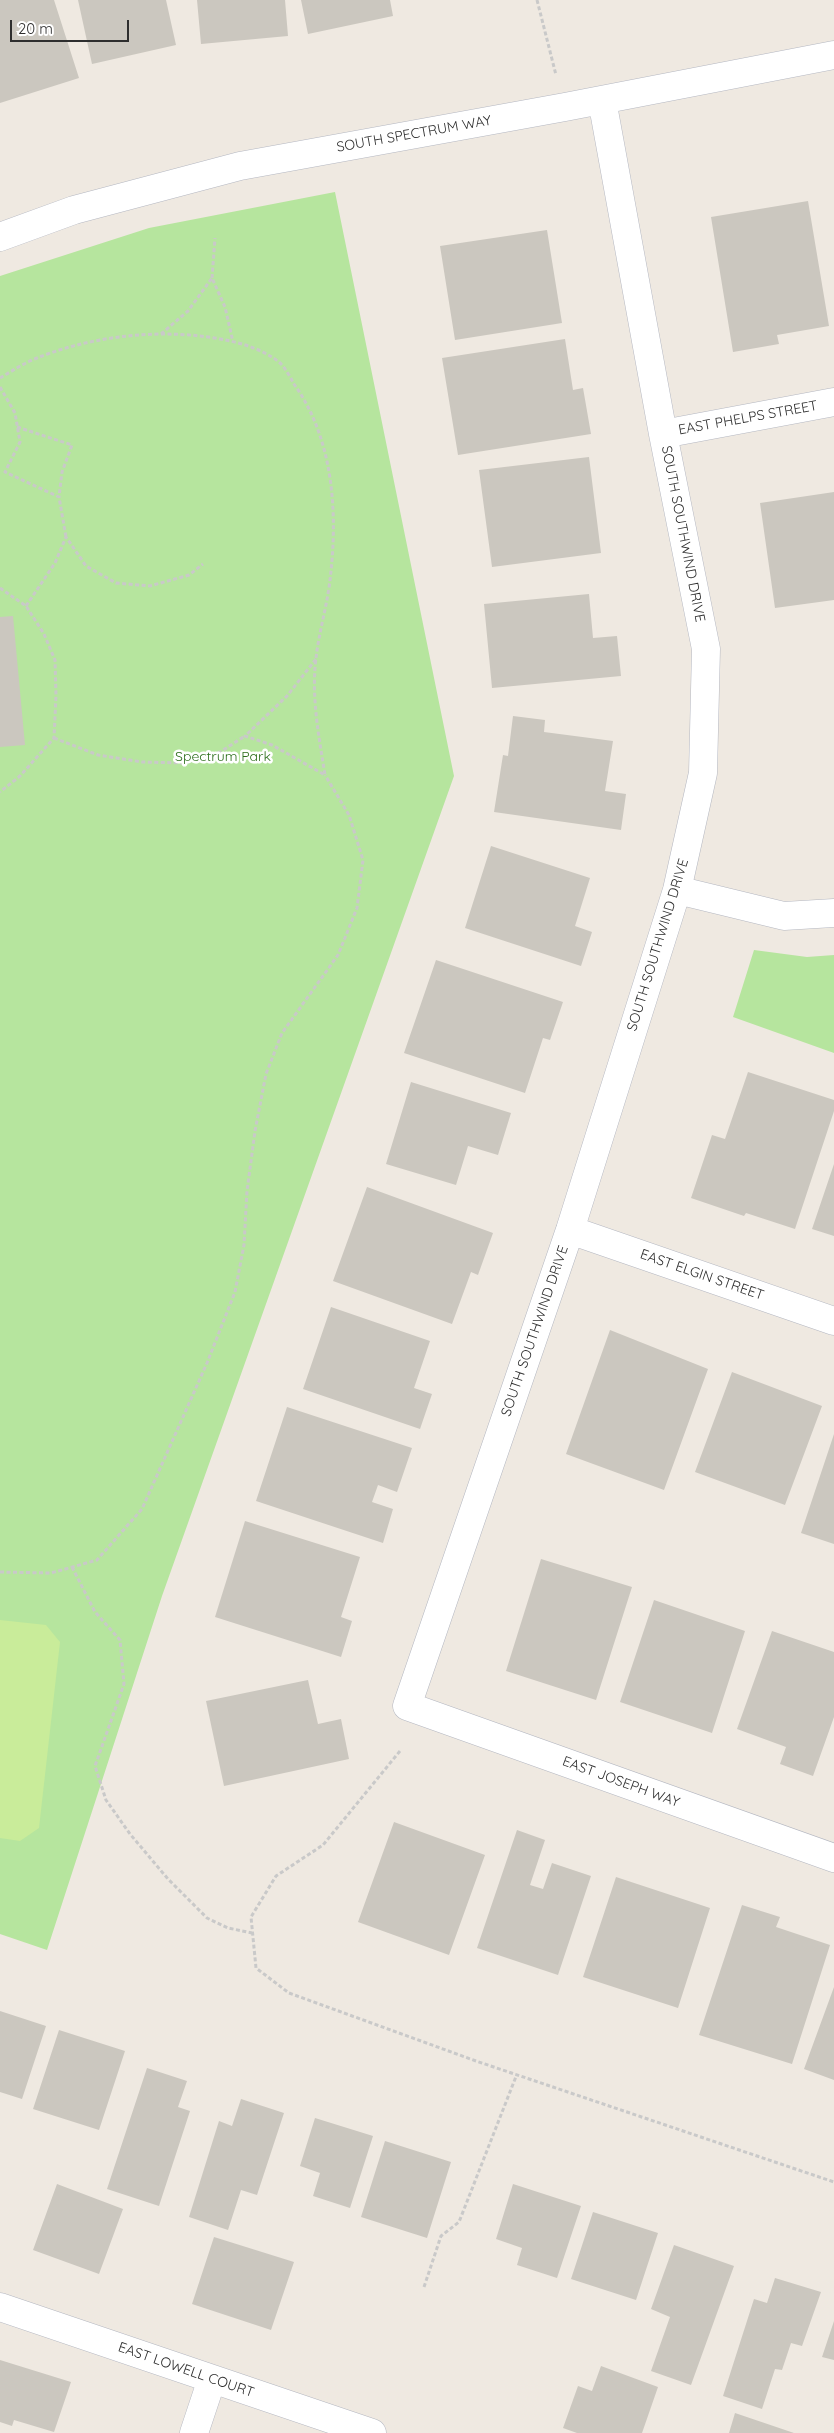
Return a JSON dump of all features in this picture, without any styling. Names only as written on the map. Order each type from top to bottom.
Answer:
[{"type":"street","name":"SOUTH SPECTRUM WAY","points":[[0,237],[74,210],[240,166],[602,100],[834,55]]},
{"type":"street","name":"SOUTH SOUTHWIND DRIVE","points":[[407,1706],[570,1230],[677,890],[703,773],[706,649],[663,434],[602,100]]},
{"type":"street","name":"EAST PHELPS STREET","points":[[663,434],[834,402]]},
{"type":"street","points":[[677,890],[784,916],[834,913]]},
{"type":"street","name":"EAST ELGIN STREET","points":[[570,1230],[834,1321]]},
{"type":"street","name":"EAST JOSEPH WAY","points":[[407,1706],[834,1858]]},
{"type":"street","name":"EAST LOWELL COURT","points":[[0,2307],[372,2433]]},
{"type":"street","points":[[194,2433],[212,2379]]},
{"type":"path","points":[[537,0],[552,62]]},
{"type":"path","points":[[215,238],[212,278],[224,307],[233,342]]},
{"type":"path","points":[[160,335],[188,311],[212,278]]},
{"type":"path","points":[[0,378],[35,358],[76,345],[108,339],[160,335],[179,334],[233,342],[250,347],[279,363],[300,392],[318,426],[328,461],[332,497],[333,542],[330,580],[316,660],[316,706],[325,775],[350,814],[363,860],[357,908],[338,955],[282,1033],[266,1074],[254,1140],[247,1191],[244,1245],[235,1292],[208,1363],[142,1509],[98,1560],[51,1573],[0,1572]]},
{"type":"path","points":[[0,387],[15,413],[20,442],[5,472]]},
{"type":"path","points":[[17,427],[72,445],[62,472],[59,498],[66,537],[86,566],[116,583],[150,586],[189,575],[203,564]]},
{"type":"path","points":[[0,471],[59,498]]},
{"type":"path","points":[[26,606],[55,563],[66,537]]},
{"type":"path","points":[[0,588],[26,606],[44,634],[54,660],[56,695],[54,738],[20,776],[0,792]]},
{"type":"path","points":[[54,738],[98,755],[142,762],[185,763],[220,752],[245,736],[287,696],[316,660]]},
{"type":"path","points":[[245,736],[272,745],[325,775]]},
{"type":"path","points":[[72,1567],[95,1612],[120,1640],[124,1684],[95,1766],[106,1800],[130,1834],[162,1872],[207,1918],[228,1928],[252,1933]]},
{"type":"path","points":[[400,1751],[323,1845],[276,1876],[251,1917],[256,1968],[289,1993],[517,2074],[834,2182]]},
{"type":"path","points":[[424,2287],[441,2236],[459,2222],[517,2074]]},
{"type":"green space","name":"Spectrum Park","points":[[335,192],[454,776],[162,1596],[47,1950],[0,1934],[0,276],[149,228]]},
{"type":"green space","points":[[754,950],[807,957],[834,955],[834,1053],[733,1017]]},
{"type":"green space","points":[[0,1620],[46,1625],[60,1642],[39,1828],[20,1841],[0,1838]]},
{"type":"building","points":[[0,0],[54,0],[79,78],[0,103]]},
{"type":"building","points":[[78,0],[166,0],[176,45],[92,64]]},
{"type":"building","points":[[197,0],[285,0],[288,36],[201,44]]},
{"type":"building","points":[[301,0],[390,0],[393,16],[308,34]]},
{"type":"building","points":[[808,201],[829,326],[777,335],[779,344],[733,352],[711,217]]},
{"type":"building","points":[[547,230],[562,323],[455,340],[440,246]]},
{"type":"building","points":[[565,339],[573,390],[583,388],[591,434],[458,455],[442,358]]},
{"type":"building","points":[[589,457],[601,553],[492,567],[479,470]]},
{"type":"building","points":[[834,492],[834,600],[775,608],[760,503]]},
{"type":"building","points":[[589,594],[593,638],[617,636],[621,676],[492,688],[484,604]]},
{"type":"building","points":[[13,616],[25,745],[0,747],[0,617]]},
{"type":"building","points":[[513,716],[545,720],[544,732],[613,741],[605,791],[626,794],[621,830],[494,812],[503,755],[508,756]]},
{"type":"building","points":[[491,846],[590,878],[575,926],[592,932],[581,966],[465,928]]},
{"type":"building","points":[[436,960],[563,1002],[550,1040],[543,1038],[525,1093],[404,1053]]},
{"type":"building","points":[[748,1072],[834,1100],[834,1111],[795,1229],[746,1213],[744,1216],[691,1198],[712,1135],[725,1139]]},
{"type":"building","points":[[411,1082],[511,1113],[498,1155],[468,1146],[456,1185],[386,1164]]},
{"type":"building","points":[[834,1164],[834,1236],[812,1229]]},
{"type":"building","points":[[367,1187],[493,1233],[478,1275],[471,1272],[452,1324],[333,1281]]},
{"type":"building","points":[[331,1307],[430,1341],[414,1388],[432,1394],[420,1429],[303,1389]]},
{"type":"building","points":[[610,1330],[708,1369],[664,1490],[566,1454]]},
{"type":"building","points":[[732,1372],[822,1406],[785,1505],[695,1472]]},
{"type":"building","points":[[287,1407],[412,1448],[397,1492],[378,1485],[372,1502],[393,1509],[383,1543],[256,1501]]},
{"type":"building","points":[[834,1434],[834,1544],[801,1533]]},
{"type":"building","points":[[245,1521],[360,1557],[341,1617],[352,1621],[341,1657],[215,1617]]},
{"type":"building","points":[[541,1559],[632,1587],[596,1700],[506,1671]]},
{"type":"building","points":[[654,1600],[745,1631],[712,1733],[620,1702]]},
{"type":"building","points":[[772,1631],[834,1652],[834,1717],[813,1776],[780,1764],[786,1747],[737,1729]]},
{"type":"building","points":[[308,1680],[318,1724],[341,1719],[349,1759],[224,1786],[206,1701]]},
{"type":"building","points":[[394,1822],[485,1855],[449,1955],[358,1922]]},
{"type":"building","points":[[517,1830],[545,1840],[530,1885],[543,1889],[552,1863],[591,1876],[558,1975],[477,1948]]},
{"type":"building","points":[[616,1877],[710,1908],[678,2008],[583,1977]]},
{"type":"building","points":[[742,1905],[780,1917],[776,1927],[830,1945],[792,2064],[699,2035]]},
{"type":"building","points":[[834,1987],[834,2080],[804,2069]]},
{"type":"building","points":[[0,2011],[46,2026],[22,2099],[0,2092]]},
{"type":"building","points":[[59,2030],[125,2051],[99,2130],[33,2109]]},
{"type":"building","points":[[147,2068],[187,2081],[178,2107],[190,2111],[159,2206],[107,2189]]},
{"type":"building","points":[[241,2099],[284,2113],[257,2195],[241,2190],[228,2230],[189,2217],[219,2121],[232,2126]]},
{"type":"building","points":[[315,2118],[373,2136],[350,2208],[313,2196],[320,2173],[300,2166]]},
{"type":"building","points":[[385,2141],[451,2162],[427,2238],[361,2217]]},
{"type":"building","points":[[57,2184],[123,2209],[99,2274],[33,2250]]},
{"type":"building","points":[[513,2184],[581,2206],[557,2278],[517,2265],[522,2248],[496,2239]]},
{"type":"building","points":[[593,2212],[658,2233],[636,2300],[571,2279]]},
{"type":"building","points":[[214,2237],[294,2262],[271,2330],[192,2304]]},
{"type":"building","points":[[674,2245],[734,2266],[691,2385],[651,2371],[670,2317],[651,2309]]},
{"type":"building","points":[[775,2278],[821,2292],[802,2346],[791,2343],[782,2370],[775,2369],[762,2409],[723,2396],[754,2299],[767,2303]]},
{"type":"building","points":[[834,2321],[834,2360],[822,2357]]},
{"type":"building","points":[[0,2360],[71,2382],[54,2432],[14,2420],[12,2426],[0,2422]]},
{"type":"building","points":[[601,2366],[658,2387],[642,2433],[577,2433],[563,2428],[578,2386],[592,2391]]},
{"type":"building","points":[[735,2413],[794,2433],[729,2433]]}]
